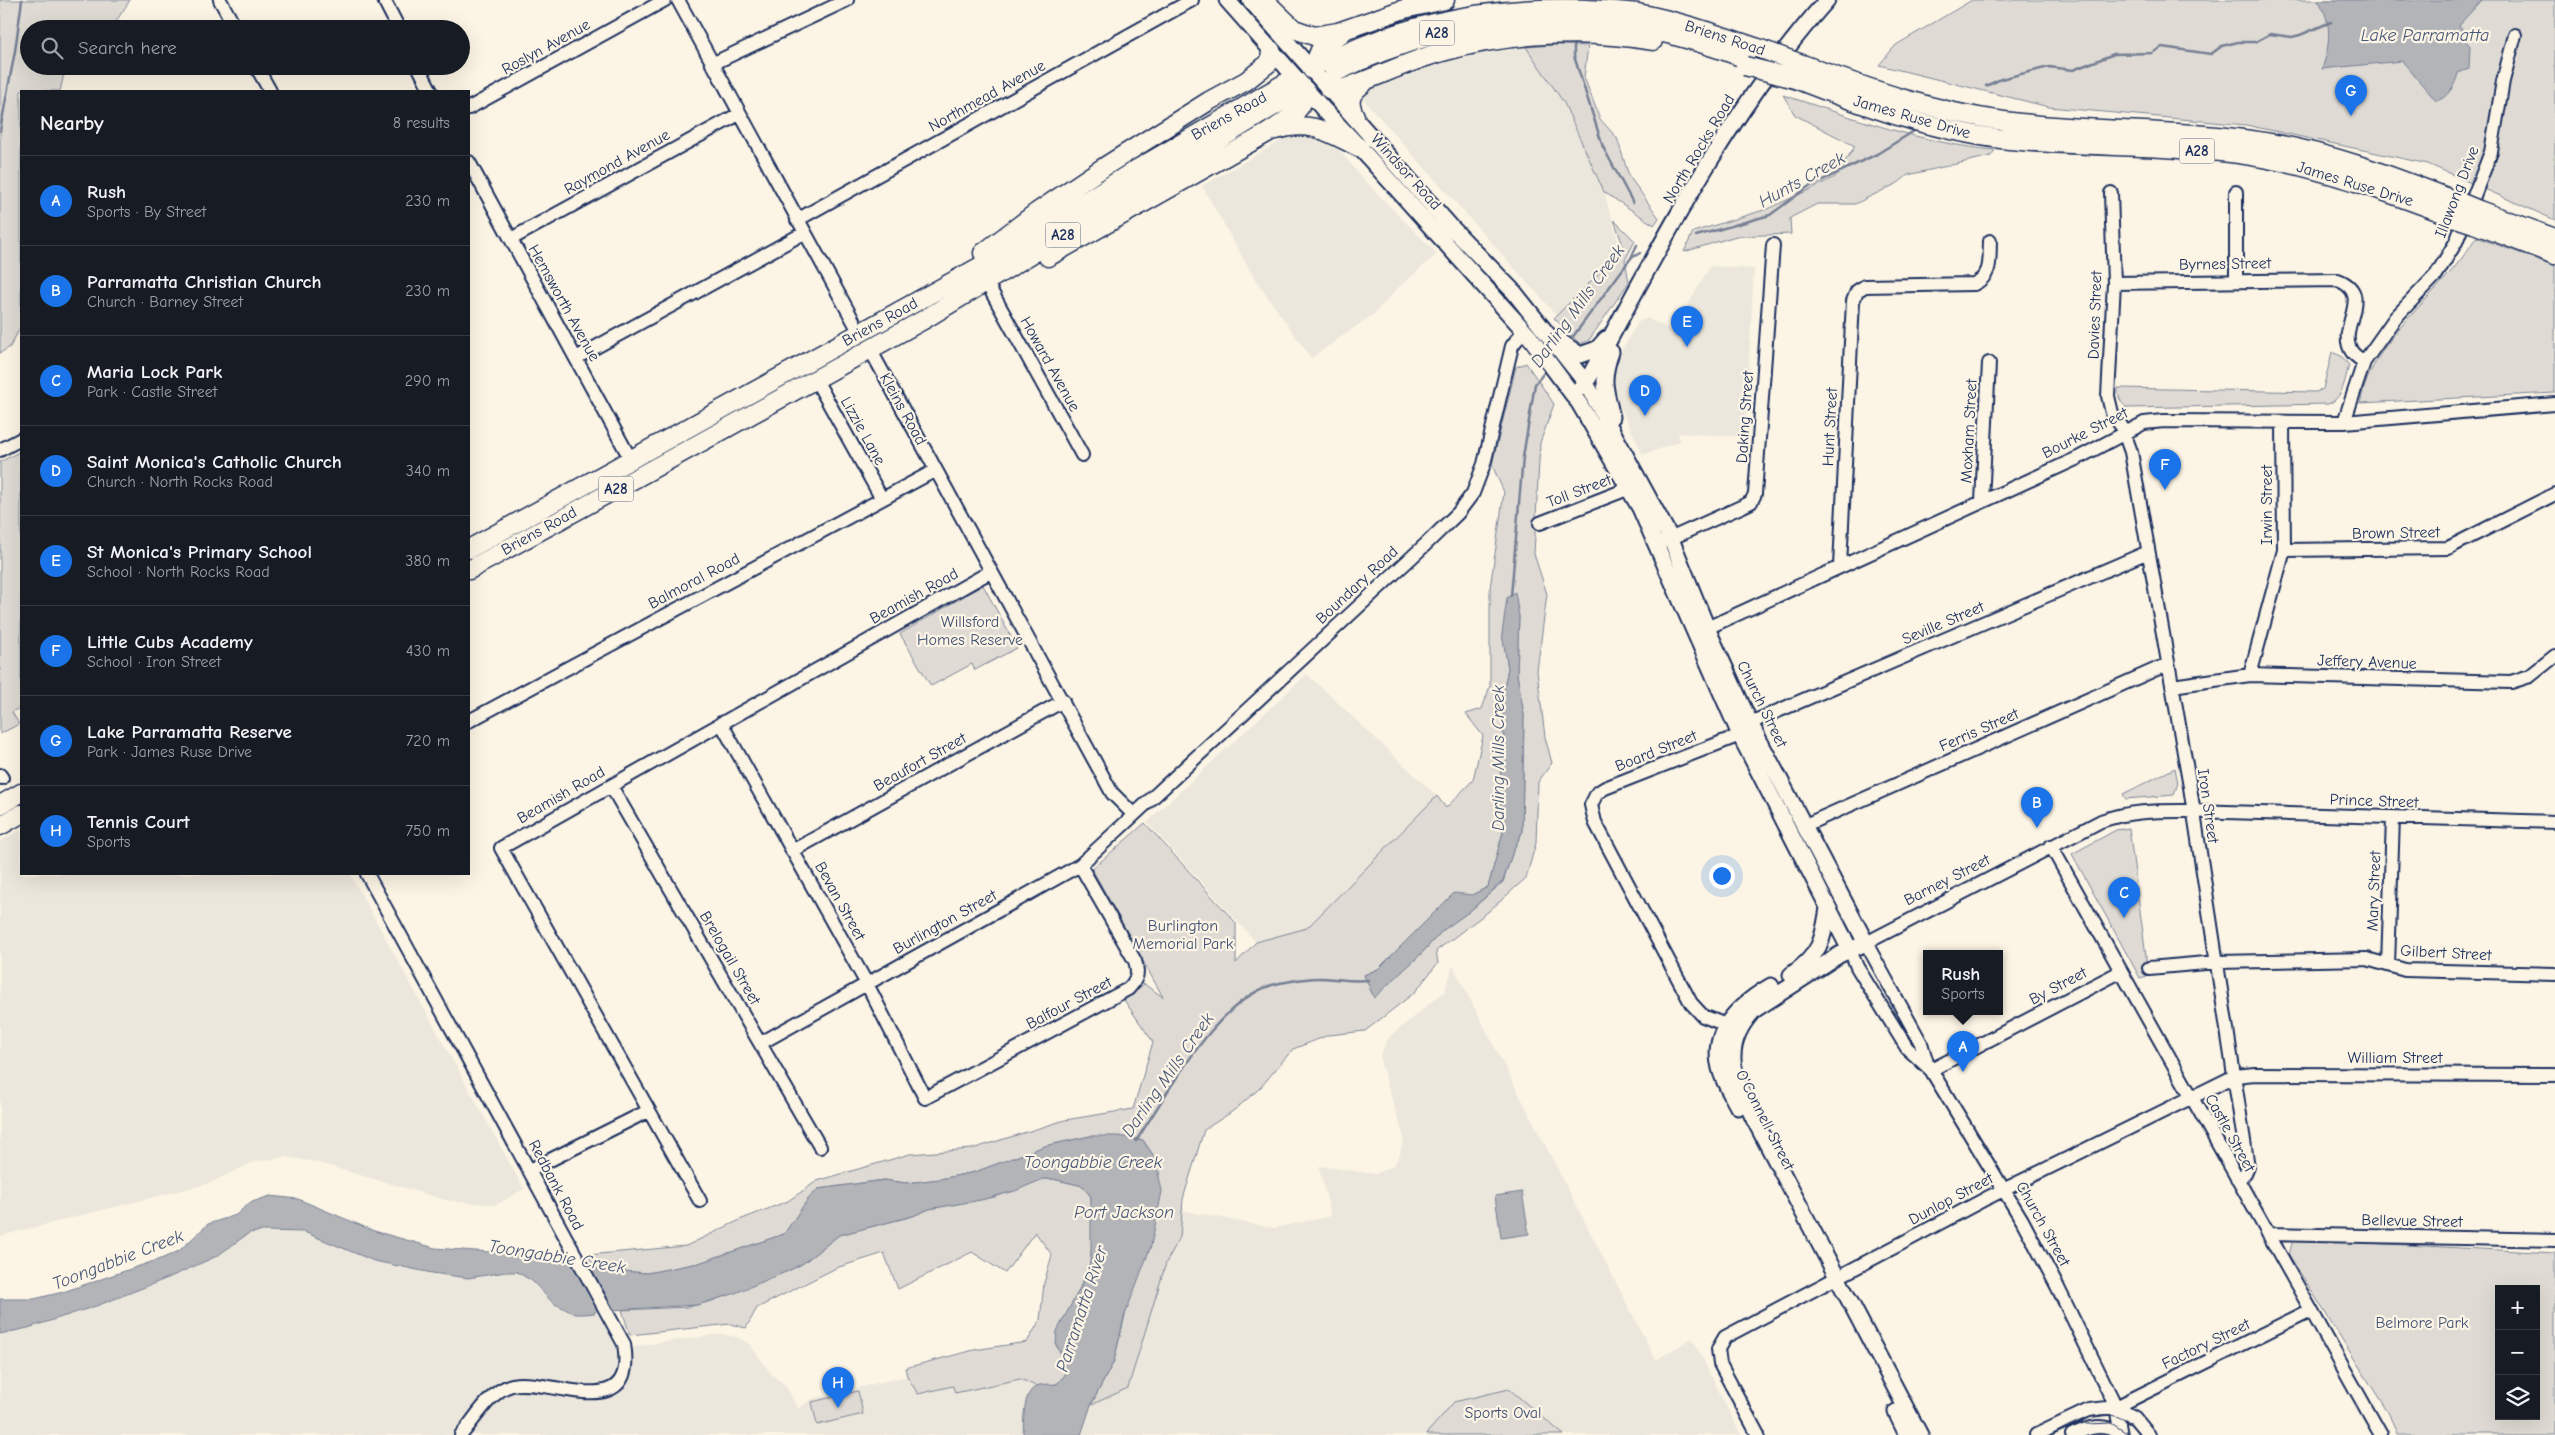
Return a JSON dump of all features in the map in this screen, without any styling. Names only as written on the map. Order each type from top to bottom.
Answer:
[{"type":"highway","points":[[1264,0],[1285,22],[1302,34],[1325,35],[1404,9],[1446,0]]},
{"type":"highway","points":[[1629,0],[1703,20],[1754,54]]},
{"type":"highway","name":"Briens Road","points":[[470,548],[990,261],[1137,169],[1309,80],[1375,40],[1441,18],[1491,9],[1546,12],[1601,22]]},
{"type":"highway","points":[[1246,81],[1271,75],[1309,80],[1339,90],[1366,81],[1408,62],[1458,47],[1499,40],[1545,36],[1601,22]]},
{"type":"highway","name":"James Ruse Drive","points":[[1601,22],[1680,36],[1754,54],[1800,72],[1898,116],[1968,133],[2035,142],[2222,153],[2300,166],[2459,210],[2555,255]]},
{"type":"highway","points":[[925,319],[990,289],[1269,132],[1300,107],[1305,99],[1318,54],[1326,44],[1354,27]]},
{"type":"highway","points":[[921,299],[1037,212],[1104,167],[1209,101],[1246,81],[1270,62],[1271,50]]},
{"type":"highway","name":"A28","points":[[925,319],[1309,80]]},
{"type":"highway","points":[[1355,116],[1350,106],[1351,95],[1366,81]]},
{"type":"highway","points":[[1269,132],[1294,125],[1309,126],[1323,129],[1360,148]]},
{"type":"highway","name":"James Ruse Drive","points":[[2477,217],[2555,238]]},
{"type":"highway","name":"Briens Road","points":[[470,569],[925,319]]},
{"type":"highway","name":"Kleins Road","points":[[860,333],[870,349]]},
{"type":"highway","points":[[0,805],[20,794]]},
{"type":"highway","points":[[0,826],[20,815]]},
{"type":"main road","name":"Windsor Road","points":[[1227,0],[1271,50],[1355,116],[1458,235],[1514,292],[1550,336],[1569,353]]},
{"type":"main road","name":"Windsor Road","points":[[1250,0],[1293,47],[1321,107],[1524,330],[1555,370]]},
{"type":"main road","name":"North Rocks Road","points":[[1573,394],[1586,383],[1702,171],[1727,130],[1803,28],[1827,0]]},
{"type":"main road","name":"North Rocks Road","points":[[1617,326],[1604,372],[1604,387],[1617,437]]},
{"type":"main road","points":[[1569,353],[1592,352],[1617,326]]},
{"type":"main road","name":"Church Street","points":[[1569,353],[1617,437],[1701,631],[1740,735],[1850,950]]},
{"type":"main road","name":"Church Street","points":[[1555,370],[1573,394],[1664,542]]},
{"type":"main road","name":"Church Street","points":[[1701,631],[1866,943]]},
{"type":"main road","points":[[1732,1028],[1738,1008],[1750,998],[1801,968],[1814,956],[1823,939],[1828,908]]},
{"type":"main road","name":"Barney Street","points":[[1732,1028],[1762,1003],[1850,950],[1866,943]]},
{"type":"main road","name":"O'Connell Street","points":[[1732,1028],[1732,1055],[1740,1090],[1907,1435]]},
{"type":"main road","name":"O'Connell Street","points":[[1833,1280],[1920,1435]]},
{"type":"street","points":[[220,0],[231,20]]},
{"type":"street","points":[[384,0],[394,20]]},
{"type":"street","name":"Roslyn Avenue","points":[[470,107],[665,0]]},
{"type":"street","name":"Kleins Road","points":[[678,0],[860,333]]},
{"type":"street","points":[[712,64],[847,0]]},
{"type":"street","name":"Northmead Avenue","points":[[797,220],[1192,0]]},
{"type":"street","name":"Illawong Drive","points":[[2344,422],[2364,362],[2395,318],[2436,275],[2456,242],[2491,152],[2503,81],[2515,35]]},
{"type":"street","points":[[261,75],[269,90]]},
{"type":"street","points":[[423,75],[431,90]]},
{"type":"street","name":"Raymond Avenue","points":[[511,239],[740,114]]},
{"type":"street","name":"Hemsworth Avenue","points":[[470,164],[631,460]]},
{"type":"street","points":[[2236,192],[2236,280]]},
{"type":"street","name":"Davies Street","points":[[2112,193],[2114,283],[2108,396],[2112,413],[2125,434]]},
{"type":"street","points":[[576,358],[804,233]]},
{"type":"street","name":"Hunt Street","points":[[1840,566],[1853,301],[1857,291],[1865,286],[1974,284],[1984,279],[1989,271],[1990,241]]},
{"type":"street","name":"Daking Street","points":[[1664,542],[1751,502],[1755,494],[1773,245]]},
{"type":"street","name":"Byrnes Street","points":[[2114,283],[2338,280],[2352,288],[2355,296],[2348,342],[2352,352],[2364,362]]},
{"type":"street","name":"Howard Avenue","points":[[990,289],[1082,455]]},
{"type":"street","name":"Boundary Road","points":[[1133,814],[1458,513],[1473,493],[1484,464],[1512,346],[1524,330]]},
{"type":"street","name":"Kleins Road","points":[[870,349],[1112,793],[1133,814]]},
{"type":"street","name":"Moxham Street","points":[[1982,501],[1989,363]]},
{"type":"street","name":"Lizzie Lane","points":[[816,380],[882,498]]},
{"type":"street","name":"Bourke Street","points":[[1701,631],[2078,458],[2144,423],[2153,421],[2344,422],[2555,404]]},
{"type":"street","name":"Irwin Street","points":[[2250,675],[2284,550],[2283,422]]},
{"type":"street","name":"Iron Street","points":[[2125,434],[2132,457],[2172,686],[2235,1076],[2248,1167],[2245,1174],[2237,1179]]},
{"type":"street","points":[[0,450],[20,440]]},
{"type":"street","name":"Balmoral Road","points":[[470,721],[936,470]]},
{"type":"street","name":"Toll Street","points":[[1540,523],[1630,488]]},
{"type":"street","name":"Brown Street","points":[[2284,550],[2448,548],[2555,494]]},
{"type":"street","name":"Seville Street","points":[[1750,724],[2148,552]]},
{"type":"street","name":"Beamish Road","points":[[700,1201],[501,848],[990,572]]},
{"type":"street","name":"Jeffery Avenue","points":[[2172,686],[2250,675],[2511,682],[2530,676],[2555,656]]},
{"type":"street","name":"Ferris Street","points":[[1803,826],[2168,664]]},
{"type":"street","name":"Beaufort Street","points":[[792,851],[1063,701]]},
{"type":"street","name":"Bevan Street","points":[[721,724],[867,984],[926,1098]]},
{"type":"street","name":"Board Street","points":[[1732,1028],[1703,1016],[1691,1003],[1595,822],[1591,805],[1597,793],[1605,788],[1740,735]]},
{"type":"street","name":"Brelogail Street","points":[[611,786],[820,1148]]},
{"type":"street","name":"Prince Street","points":[[2192,811],[2555,822]]},
{"type":"street","name":"Barney Street","points":[[1866,943],[2101,821],[2122,814],[2192,811]]},
{"type":"street","name":"Burlington Street","points":[[761,1043],[1080,865],[1133,814]]},
{"type":"street","name":"Mary Street","points":[[2388,965],[2393,818]]},
{"type":"street","name":"Castle Street","points":[[2050,846],[2382,1435]]},
{"type":"street","name":"Balfour Street","points":[[926,1098],[1128,990],[1133,984],[1138,969],[1135,961],[1080,865]]},
{"type":"street","name":"Redbank Road","points":[[368,875],[411,958],[530,1170],[576,1259],[624,1344],[626,1358],[618,1382],[608,1390],[592,1394],[513,1385],[499,1391],[461,1435]]},
{"type":"street","name":"Church Street","points":[[1866,943],[1921,1043],[1930,1068],[2004,1190],[2058,1286],[2116,1407],[2120,1434],[2101,1427]]},
{"type":"street","name":"Church Street","points":[[1850,950],[1857,967],[1907,1048],[1930,1068]]},
{"type":"street","name":"Gilbert Street","points":[[2217,962],[2367,959],[2405,970],[2555,974]]},
{"type":"street","points":[[2149,968],[2217,962]]},
{"type":"street","name":"By Street","points":[[1930,1068],[2120,972]]},
{"type":"street","name":"William Street","points":[[2235,1076],[2255,1074],[2555,1075]]},
{"type":"street","name":"Dunlop Street","points":[[1758,1435],[1720,1364],[1718,1349],[1720,1342],[1732,1332],[2004,1190],[2235,1076]]},
{"type":"street","points":[[530,1170],[648,1111]]},
{"type":"street","name":"Bellevue Street","points":[[2268,1234],[2555,1240]]},
{"type":"street","name":"Factory Street","points":[[2036,1435],[2089,1410],[2116,1407],[2311,1310]]},
{"type":"street","points":[[2116,1407],[2136,1418],[2149,1435]]},
{"type":"street","name":"Factory Street","points":[[2101,1427],[2116,1407]]},
{"type":"street","points":[[2072,1435],[2090,1427],[2101,1427]]},
{"type":"shaded area","points":[[1526,47],[1564,103],[1604,192],[1620,247],[1557,316],[1363,99],[1372,89],[1455,58]]},
{"type":"shaded area","points":[[1291,135],[1304,135],[1339,150],[1363,179],[1437,254],[1398,288],[1374,314],[1311,358],[1255,279],[1202,186]]},
{"type":"shaded area","points":[[1710,266],[1754,269],[1745,437],[1678,433],[1681,441],[1643,455],[1614,393],[1615,362],[1638,322],[1647,318],[1673,331]]},
{"type":"shaded area","points":[[1307,674],[1437,796],[1307,929],[1256,942],[1147,822]]},
{"type":"shaded area","points":[[20,831],[20,875],[351,875],[524,1189],[496,1205],[449,1201],[315,1162],[285,1157],[254,1162],[210,1183],[0,1236],[0,841]]},
{"type":"shaded area","points":[[1453,966],[1656,1360],[1692,1338],[1741,1435],[1081,1435],[1155,1158],[1185,1211],[1274,1228],[1331,1216],[1319,1166],[1376,1174],[1394,1165],[1399,1157],[1404,1138],[1381,1064],[1381,1054],[1389,1037],[1445,991]]},
{"type":"shaded area","points":[[278,1230],[304,1232],[374,1261],[398,1267],[441,1273],[507,1272],[524,1275],[553,1303],[575,1314],[601,1311],[620,1351],[632,1350],[636,1346],[721,1334],[737,1337],[750,1344],[771,1374],[784,1384],[799,1409],[811,1399],[907,1376],[905,1368],[1014,1357],[1036,1386],[1031,1391],[1024,1418],[1023,1435],[0,1435],[0,1334],[28,1328],[99,1305],[168,1278],[217,1256],[249,1233]]},
{"type":"green space","points":[[0,0],[130,0],[117,20],[20,20],[20,75],[64,75],[60,90],[20,90],[20,328],[10,347],[0,353]]},
{"type":"green space","points":[[1972,0],[2555,0],[2555,220],[2428,164],[2246,125],[2049,107],[1879,65],[1896,45]]},
{"type":"green space","points":[[1556,45],[1588,46],[1584,77],[1600,119],[1617,138],[1629,176],[1659,218],[1654,225],[1604,192],[1564,103],[1526,47]]},
{"type":"green space","points":[[1783,95],[1914,136],[1968,147],[1995,150],[1991,156],[1908,175],[1898,183],[1855,204],[1817,204],[1790,218],[1791,234],[1736,236],[1684,252],[1693,232],[1767,209],[1835,177],[1855,146],[1795,115]]},
{"type":"green space","points":[[1614,220],[1635,241],[1625,260],[1629,282],[1589,340],[1580,344],[1554,318],[1624,248]]},
{"type":"green space","points":[[2476,237],[2555,266],[2555,393],[2360,403],[2368,378],[2379,356],[2410,316],[2446,278]]},
{"type":"green space","points":[[2332,352],[2341,356],[2349,365],[2340,393],[2337,398],[2328,404],[2127,408],[2118,394],[2118,388],[2316,392],[2323,389]]},
{"type":"green space","name":"Burlington Memorial Park","points":[[1526,363],[1554,404],[1540,443],[1534,554],[1547,594],[1537,671],[1545,737],[1552,763],[1538,782],[1536,843],[1526,878],[1489,911],[1436,951],[1438,963],[1414,993],[1365,1031],[1329,1035],[1293,1049],[1260,1088],[1233,1111],[1204,1130],[1183,1199],[1180,1237],[1166,1263],[1128,1388],[1091,1405],[1114,1361],[1160,1171],[1155,1158],[1143,1140],[1090,1136],[1045,1146],[975,1172],[940,1179],[906,1183],[884,1180],[818,1189],[808,1199],[784,1234],[699,1263],[647,1273],[596,1269],[588,1255],[686,1246],[742,1219],[788,1201],[817,1181],[910,1154],[972,1149],[1065,1120],[1133,1109],[1153,1042],[1124,1000],[1144,984],[1163,997],[1092,869],[1145,823],[1236,923],[1236,963],[1256,942],[1307,928],[1437,796],[1446,808],[1473,780],[1483,736],[1466,714],[1482,709],[1490,686],[1490,588],[1504,492],[1492,465],[1516,367]],"holes":[[[1519,616],[1517,674],[1524,715],[1522,833],[1513,851],[1503,882],[1470,911],[1442,931],[1420,955],[1374,997],[1364,975],[1378,969],[1472,895],[1488,887],[1503,832],[1499,792],[1504,731],[1502,699],[1508,668],[1502,633]]]},
{"type":"green space","points":[[20,452],[20,708],[12,712],[19,724],[0,734],[0,462]]},
{"type":"green space","name":"Willsford Homes Reserve","points":[[983,585],[1017,648],[975,670],[972,664],[931,686],[900,634]]},
{"type":"green space","points":[[2175,768],[2178,783],[2174,795],[2126,799],[2123,794]]},
{"type":"green space","points":[[2129,828],[2146,956],[2147,976],[2140,978],[2072,854],[2116,830]]},
{"type":"green space","points":[[1043,1179],[1053,1179],[1083,1186],[1091,1197],[1093,1233],[1090,1263],[1056,1345],[1064,1359],[1065,1375],[1057,1384],[1036,1386],[1020,1379],[955,1393],[953,1386],[918,1394],[907,1376],[905,1368],[974,1350],[1027,1342],[1040,1320],[1044,1283],[1052,1255],[1035,1232],[1005,1273],[972,1252],[898,1289],[884,1253],[836,1268],[757,1308],[746,1328],[730,1324],[630,1335],[622,1310],[689,1307],[712,1301],[802,1264],[839,1235],[913,1216],[929,1209],[995,1197]]},
{"type":"green space","name":"Belmore Park","points":[[2293,1239],[2555,1253],[2555,1435],[2397,1435],[2389,1414],[2289,1255]]},
{"type":"green space","name":"Sports Oval","points":[[1509,1389],[1564,1435],[1427,1435],[1454,1402]]},
{"type":"green space","points":[[858,1391],[863,1414],[817,1425],[812,1402]]},
{"type":"water","name":"Lake Parramatta","points":[[2318,0],[2482,0],[2459,25],[2464,31],[2461,35],[2470,46],[2469,69],[2458,73],[2450,90],[2444,97],[2436,101],[2402,61],[2322,69],[2329,34],[2326,17]]},
{"type":"water","points":[[1515,592],[1519,616],[1517,674],[1524,715],[1522,832],[1513,851],[1503,881],[1470,911],[1442,931],[1420,955],[1374,998],[1364,975],[1378,969],[1454,893],[1472,895],[1488,887],[1503,832],[1499,792],[1504,731],[1502,699],[1508,668],[1502,634],[1507,598]]},
{"type":"water","name":"Toongabbie Creek","points":[[1090,1136],[1118,1136],[1143,1140],[1155,1158],[1162,1191],[1151,1246],[1124,1317],[1114,1361],[1091,1405],[1081,1435],[1023,1435],[1026,1401],[1032,1389],[1041,1385],[1057,1384],[1065,1375],[1064,1359],[1056,1345],[1057,1331],[1089,1271],[1091,1254],[1091,1197],[1083,1186],[1053,1179],[1043,1179],[1015,1191],[981,1200],[929,1209],[913,1216],[839,1235],[802,1264],[788,1271],[733,1294],[697,1305],[595,1311],[595,1313],[575,1314],[553,1303],[532,1281],[517,1272],[468,1278],[432,1273],[374,1261],[304,1232],[263,1231],[249,1233],[217,1256],[168,1278],[99,1305],[28,1328],[0,1334],[0,1299],[34,1299],[63,1292],[163,1258],[179,1251],[208,1224],[236,1215],[249,1203],[270,1196],[298,1199],[374,1231],[435,1248],[529,1255],[596,1269],[647,1273],[699,1263],[784,1234],[808,1199],[818,1189],[885,1180],[906,1183],[940,1179],[975,1172],[1045,1146]]},
{"type":"water","points":[[1522,1192],[1529,1234],[1501,1238],[1495,1196]]},
{"type":"pier","points":[[571,1261],[589,1265],[614,1312],[598,1314]]},
{"type":"waterway","name":"Toongabbie Creek","points":[[0,131],[15,51],[22,0]]},
{"type":"waterway","name":"Hunts Creek","points":[[1986,86],[2001,79],[2049,67],[2073,70],[2114,54],[2152,53],[2162,47],[2211,54],[2222,46],[2238,42],[2255,42],[2270,34],[2292,37],[2331,22]]},
{"type":"waterway","name":"Darling Mills Creek","points":[[1574,41],[1574,56],[1603,147],[1633,203]]},
{"type":"waterway","name":"Hunts Creek","points":[[1696,236],[1770,215],[1808,187],[1877,154],[1914,131]]},
{"type":"waterway","name":"Darling Mills Creek","points":[[1569,342],[1631,258],[1637,245]]},
{"type":"waterway","name":"Hunts Creek","points":[[1633,257],[1640,253]]},
{"type":"waterway","name":"Darling Mills Creek","points":[[1511,596],[1523,457],[1535,384],[1547,369]]},
{"type":"waterway","name":"Darling Mills Creek","points":[[1136,1141],[1180,1072],[1216,1025],[1236,1005],[1258,991],[1280,983],[1313,978],[1368,980]]},
{"type":"tram line","points":[[2051,1435],[2085,1419],[2108,1415],[2119,1417],[2130,1424],[2139,1435]]},
{"type":"tram line","points":[[2086,1424],[2111,1423],[2130,1435]]},
{"type":"place","name":"Lake Parramatta Reserve","points":[[2351,116]]},
{"type":"place","name":"St Monica's Primary School","points":[[1687,347]]},
{"type":"place","name":"Saint Monica's Catholic Church","points":[[1645,416]]},
{"type":"place","name":"Little Cubs Academy","points":[[2165,490]]},
{"type":"place","name":"Parramatta Christian Church","points":[[2037,828]]},
{"type":"place","name":"Maria Lock Park","points":[[2124,918]]},
{"type":"place","name":"Rush","points":[[1963,1072]]},
{"type":"place","name":"Tennis Court","points":[[838,1408]]},
{"type":"water label","name":"Port Jackson","points":[[1124,1212]]},
{"type":"water label","name":"Parramatta River","points":[[1082,1309]]}]
